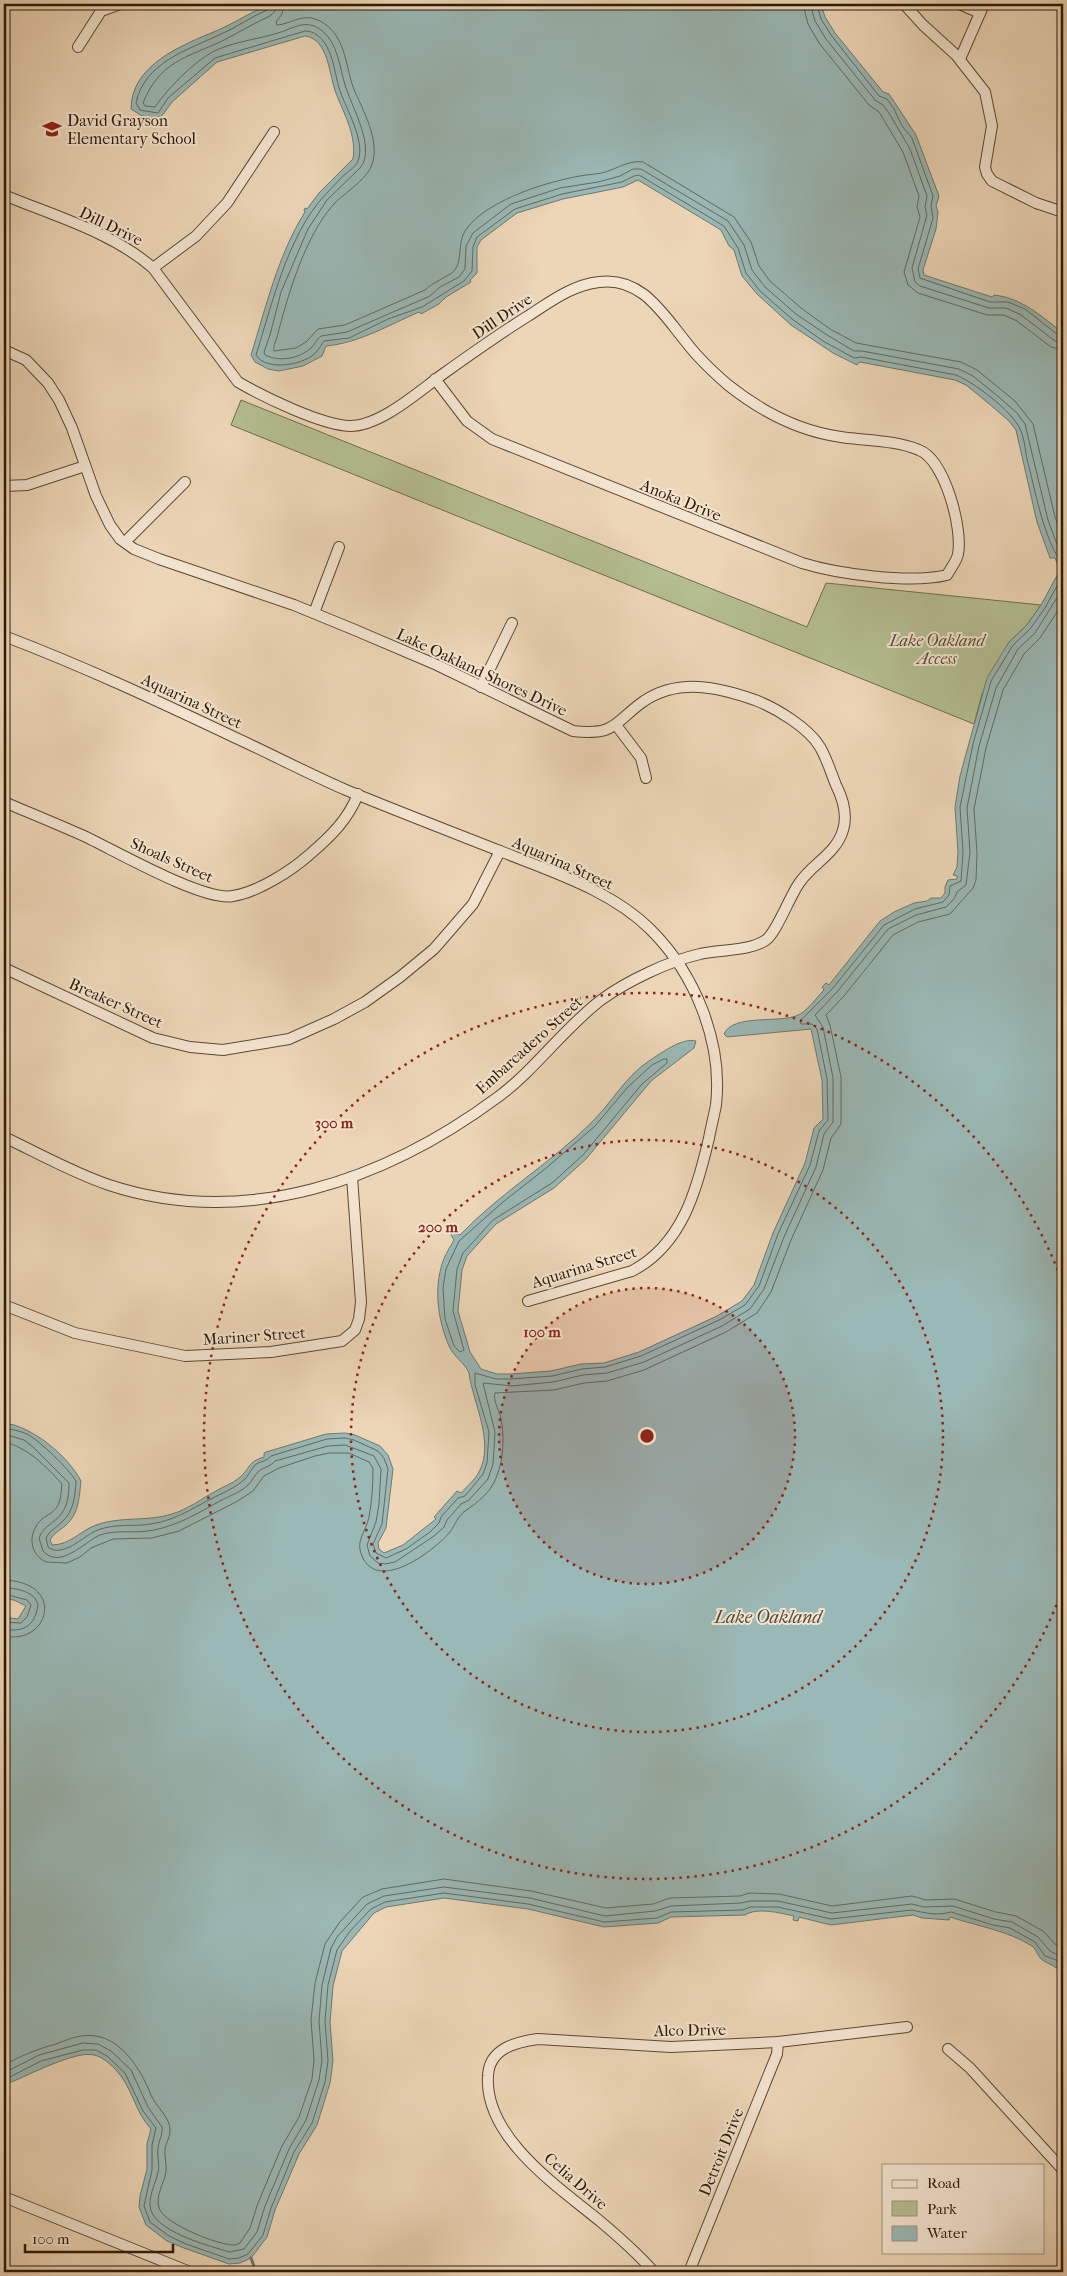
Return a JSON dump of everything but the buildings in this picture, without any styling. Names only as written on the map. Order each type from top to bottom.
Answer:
[{"type":"street","points":[[78,47],[101,11],[120,4]]},
{"type":"street","points":[[904,4],[960,60],[985,92],[990,111],[991,132],[986,154],[987,174],[992,181],[1016,194],[1063,212]]},
{"type":"street","points":[[959,4],[982,8],[960,60]]},
{"type":"street","points":[[153,268],[196,236],[217,213],[274,132]]},
{"type":"street","name":"Dill Drive","points":[[4,195],[121,244],[136,253],[153,268],[238,382],[254,392],[297,410],[337,424],[351,426],[374,420],[406,402],[435,379],[504,331],[566,292],[596,282],[610,281],[623,283],[638,290],[658,305],[686,343],[715,374],[748,401],[780,420],[812,432],[903,445],[921,450],[933,459],[942,472],[948,488],[958,537],[958,555],[947,575]]},
{"type":"street","name":"Lake Oakland Shores Drive","points":[[4,350],[26,360],[48,383],[59,400],[72,428],[96,496],[110,525],[125,542],[159,560],[235,584],[314,613],[437,665],[573,731],[598,732],[616,725],[646,700],[676,688],[701,686],[754,700],[776,710],[819,744],[844,804],[844,830],[832,852],[801,879],[768,939],[750,946],[676,960]]},
{"type":"street","name":"Anoka Drive","points":[[435,379],[468,422],[492,439],[753,545],[802,563],[834,572],[929,579],[947,575]]},
{"type":"street","points":[[4,486],[27,485],[85,466]]},
{"type":"street","points":[[125,542],[185,482]]},
{"type":"street","points":[[314,613],[339,547]]},
{"type":"street","points":[[480,687],[512,623]]},
{"type":"street","name":"Aquarina Street","points":[[4,636],[112,680],[358,794],[600,893],[628,910],[652,930],[684,970],[707,1023],[716,1066],[716,1106],[703,1166],[684,1220],[663,1249],[640,1267],[632,1271],[528,1301]]},
{"type":"street","points":[[616,725],[640,758],[646,778]]},
{"type":"street","name":"Shoals Street","points":[[4,802],[199,890],[220,896],[233,896],[255,889],[296,867],[334,834],[352,809],[358,794]]},
{"type":"street","name":"Breaker Street","points":[[4,968],[153,1038],[190,1047],[223,1050],[289,1039],[334,1019],[365,1002],[434,949],[472,904],[500,851]]},
{"type":"street","name":"Embarcadero Street","points":[[4,1137],[108,1184],[163,1198],[210,1204],[259,1201],[310,1191],[352,1177],[405,1155],[440,1135],[500,1096],[602,1000],[676,960]]},
{"type":"street","name":"Mariner Street","points":[[4,1305],[75,1333],[185,1356],[271,1352],[342,1341],[355,1330],[359,1320],[361,1302],[352,1177]]},
{"type":"street","name":"Alco Drive","points":[[488,2071],[498,2052],[516,2043],[538,2039],[671,2047],[778,2042],[907,2027]]},
{"type":"street","name":"Detroit Drive","points":[[689,2272],[777,2054],[778,2042]]},
{"type":"street","points":[[948,2049],[970,2068],[1063,2170]]},
{"type":"street","name":"Celia Drive","points":[[488,2071],[487,2084],[492,2103],[512,2140],[548,2180],[628,2246],[654,2272]]},
{"type":"street","points":[[4,2196],[190,2272]]},
{"type":"green space","name":"Lake Oakland Access","points":[[241,400],[807,627],[826,583],[1041,605],[1026,626],[1009,642],[982,694],[974,724],[231,425]]},
{"type":"water","name":"Lake Oakland","points":[[271,4],[821,4],[825,17],[835,33],[883,92],[889,94],[916,135],[939,196],[936,206],[938,212],[936,229],[923,270],[924,275],[992,297],[994,295],[1014,300],[1039,314],[1063,333],[1063,1974],[1042,1960],[1032,1946],[1023,1941],[1013,1936],[950,1917],[949,1920],[922,1918],[913,1915],[831,1925],[799,1917],[798,1921],[793,1920],[794,1916],[776,1912],[756,1911],[745,1915],[671,1917],[658,1923],[604,1927],[528,1909],[444,1898],[386,1907],[374,1913],[342,1951],[333,1986],[330,2022],[333,2061],[330,2083],[317,2125],[299,2154],[275,2210],[267,2237],[251,2258],[240,2263],[229,2264],[167,2241],[146,2225],[139,2207],[147,2169],[147,2144],[151,2129],[141,2116],[119,2073],[109,2063],[94,2055],[74,2057],[62,2060],[4,2085],[4,1617],[18,1619],[26,1606],[14,1600],[4,1599],[4,1423],[26,1430],[48,1444],[67,1462],[81,1481],[76,1511],[70,1521],[50,1540],[52,1545],[64,1543],[105,1522],[153,1518],[178,1512],[236,1480],[252,1463],[264,1457],[266,1452],[326,1434],[345,1433],[355,1435],[380,1446],[388,1455],[393,1469],[386,1528],[378,1543],[379,1549],[384,1553],[403,1545],[436,1519],[434,1517],[457,1491],[461,1493],[471,1483],[479,1472],[485,1448],[484,1435],[469,1373],[449,1346],[439,1308],[439,1278],[443,1261],[454,1240],[451,1235],[452,1233],[460,1235],[492,1205],[576,1137],[592,1122],[641,1067],[671,1047],[690,1040],[696,1041],[694,1048],[651,1081],[586,1159],[554,1188],[496,1224],[467,1256],[462,1270],[458,1311],[470,1352],[481,1369],[497,1374],[511,1374],[551,1371],[581,1364],[604,1363],[639,1352],[717,1316],[742,1301],[754,1285],[773,1233],[805,1163],[814,1128],[823,1119],[822,1080],[811,1029],[727,1037],[724,1034],[729,1028],[746,1021],[788,1018],[800,1014],[824,990],[822,987],[826,983],[829,985],[880,921],[914,903],[927,901],[931,898],[941,898],[945,893],[948,880],[957,879],[957,876],[953,875],[957,867],[958,852],[955,807],[960,776],[987,678],[1009,642],[1026,626],[1041,605],[1060,570],[1055,558],[1050,558],[1037,522],[1016,430],[1009,421],[966,385],[955,380],[860,362],[857,365],[833,353],[791,325],[757,294],[742,276],[734,250],[729,246],[721,230],[638,180],[623,187],[563,199],[517,213],[481,240],[477,247],[477,273],[470,280],[471,282],[421,314],[419,312],[362,337],[326,346],[322,356],[303,366],[279,371],[268,369],[255,362],[251,355],[268,300],[280,263],[305,212],[304,210],[353,159],[354,150],[351,134],[336,93],[324,51],[313,39],[305,36],[217,62],[172,102],[161,117],[142,116],[131,109],[133,94],[140,80],[161,59],[188,43]]},
{"type":"waterway","points":[[251,2258],[256,2272]]},
{"type":"place","name":"David Grayson Elementary School","points":[[52,129]]}]
